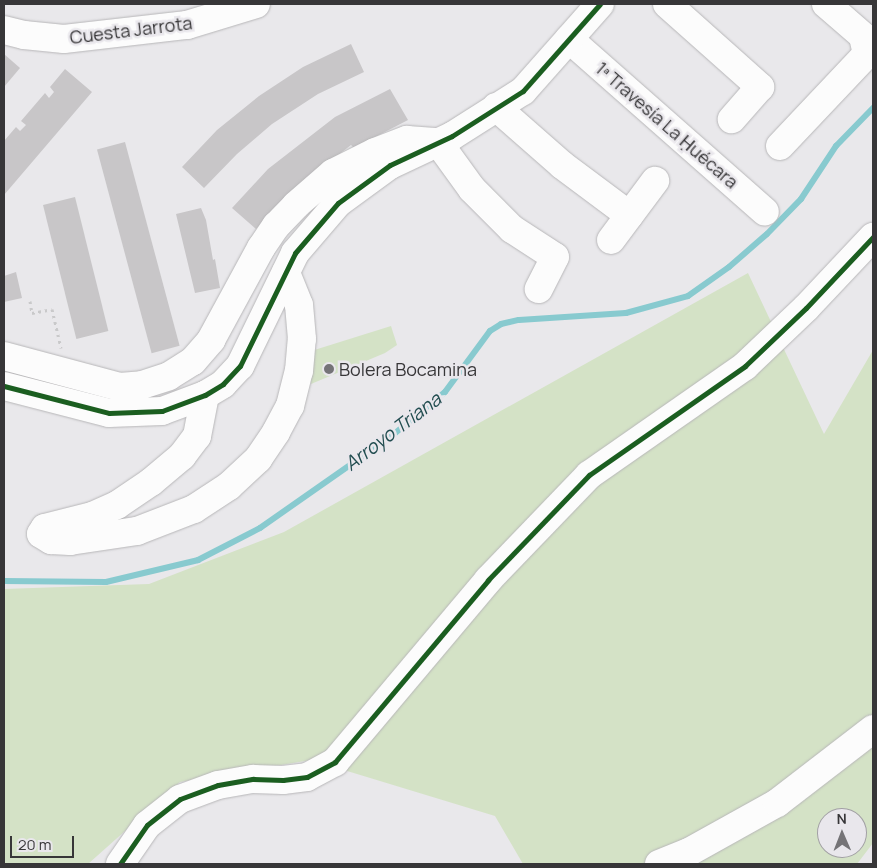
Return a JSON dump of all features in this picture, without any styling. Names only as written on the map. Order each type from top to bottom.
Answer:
[{"type":"street","name":"Cuesta Jarrota","points":[[4,30],[24,35],[64,39],[187,25],[256,4]]},
{"type":"street","points":[[4,386],[109,413],[162,411],[204,395],[223,384],[240,366],[295,254],[338,204],[390,165],[438,142],[522,91],[600,4]]},
{"type":"street","points":[[667,4],[760,87],[732,119]]},
{"type":"street","points":[[780,146],[867,54],[863,36],[826,4]]},
{"type":"street","name":"1ª Travesía La Ḥuécara","points":[[569,39],[766,212]]},
{"type":"street","points":[[496,108],[562,164],[629,215]]},
{"type":"street","points":[[4,356],[120,387],[142,385],[169,376],[193,361],[211,340],[261,248],[276,226],[296,204],[333,173],[375,152],[407,140],[438,142]]},
{"type":"street","points":[[438,142],[472,189],[512,229],[555,257],[539,289]]},
{"type":"street","points":[[611,240],[652,179]]},
{"type":"street","points":[[120,864],[147,825],[180,799],[218,785],[253,779],[283,780],[307,777],[335,762],[488,580],[589,475],[745,366],[806,308],[873,237]]},
{"type":"street","points":[[204,395],[197,436],[182,456],[151,482],[117,505],[92,516],[44,528],[41,534],[51,540],[70,541],[137,531],[194,508],[228,486],[258,459],[290,406],[299,371],[302,339],[299,305],[286,273]]},
{"type":"street","points":[[659,864],[689,852],[777,803],[873,729]]},
{"type":"path","points":[[30,301],[32,313],[52,309],[64,355]]},
{"type":"green space","points":[[748,273],[824,434],[873,350],[873,843],[867,851],[867,808],[817,808],[817,858],[862,858],[857,864],[523,864],[495,816],[311,760],[180,782],[88,864],[4,864],[4,589],[149,584],[284,532]]},
{"type":"green space","name":"Bolera Bocamina","points":[[391,326],[397,345],[385,353],[311,384],[308,352]]},
{"type":"building","points":[[351,44],[364,72],[318,94],[272,124],[237,154],[204,188],[182,167],[217,130],[259,96],[303,67]]},
{"type":"building","points":[[4,54],[20,68],[4,87]]},
{"type":"building","points":[[65,69],[92,92],[4,195],[4,141],[16,127],[20,131],[26,125],[21,121],[45,93],[49,98],[54,92],[50,87]]},
{"type":"building","points":[[390,89],[408,120],[354,148],[351,145],[293,190],[256,229],[232,208],[268,169],[335,117]]},
{"type":"building","points":[[125,142],[180,346],[152,353],[97,150]]},
{"type":"building","points":[[75,197],[108,331],[76,339],[43,205]]},
{"type":"building","points":[[201,208],[206,220],[220,288],[195,293],[176,214]]},
{"type":"building","points":[[16,272],[22,298],[4,302],[4,276]]},
{"type":"waterway","name":"Arroyo Triana","points":[[4,581],[106,582],[198,560],[260,528],[394,434],[445,392],[490,331],[501,324],[519,320],[626,313],[688,296],[729,267],[767,234],[801,199],[836,146],[873,108]]},
{"type":"cycle path","points":[[4,386],[109,413],[162,411],[205,395],[223,384],[240,366],[295,253],[338,203],[390,165],[452,136],[523,91],[600,4]]},
{"type":"cycle path","points":[[120,864],[147,825],[180,799],[218,785],[253,779],[283,780],[307,777],[335,762],[488,580],[589,475],[745,366],[806,308],[873,237]]},
{"type":"place","name":"Bolera Bocamina","points":[[329,369]]}]
